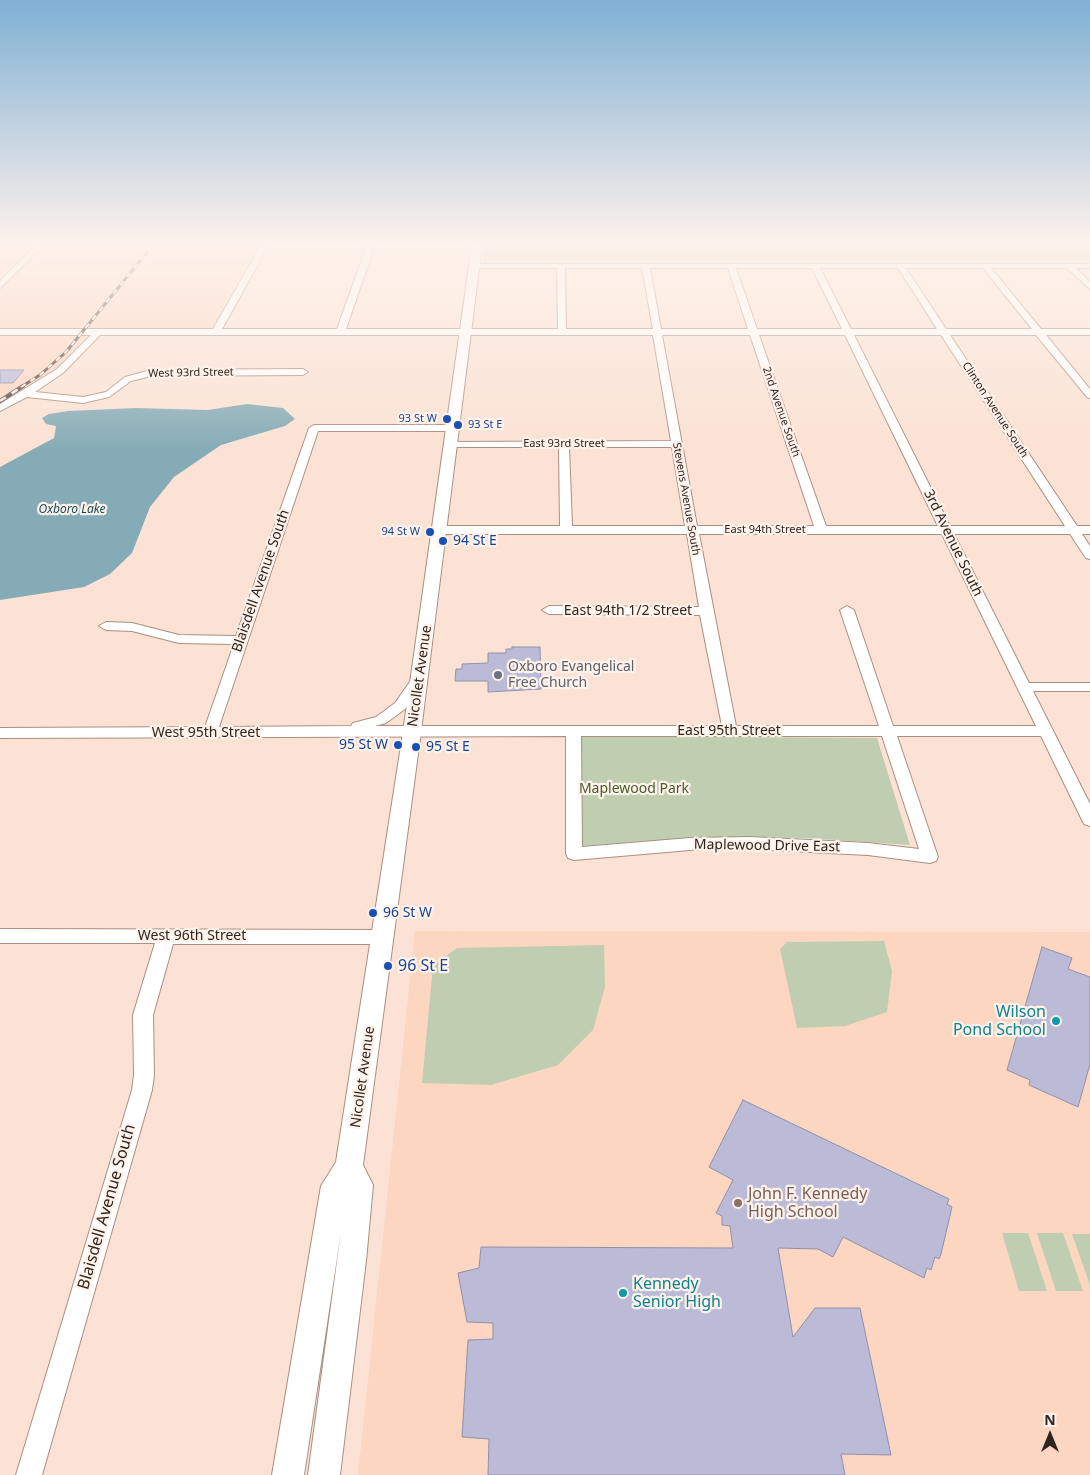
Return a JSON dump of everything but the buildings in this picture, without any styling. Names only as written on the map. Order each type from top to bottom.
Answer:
[{"type":"main road","name":"Nicollet Avenue","points":[[288,1475],[319,1274],[335,1186],[349,1166],[384,937],[469,314]]},
{"type":"main road","points":[[324,1475],[352,1261],[359,1185],[349,1166]]},
{"type":"street","points":[[216,332],[226,314]]},
{"type":"street","points":[[341,332],[347,314]]},
{"type":"street","points":[[562,314],[562,332]]},
{"type":"street","name":"Stevens Avenue South","points":[[655,314],[706,611],[730,731]]},
{"type":"street","name":"2nd Avenue South","points":[[748,314],[821,530]]},
{"type":"street","name":"3rd Avenue South","points":[[839,314],[1090,820]]},
{"type":"street","name":"Clinton Avenue South","points":[[931,314],[1090,555]]},
{"type":"street","points":[[1024,314],[1090,395]]},
{"type":"street","points":[[0,332],[1090,332]]},
{"type":"street","points":[[0,408],[27,394],[76,357],[98,332]]},
{"type":"street","name":"West 93rd Street","points":[[27,394],[83,400],[102,397],[116,390],[128,379],[152,373],[303,372]]},
{"type":"street","name":"Blaisdell Avenue South","points":[[210,733],[314,428],[453,428]]},
{"type":"street","name":"East 93rd Street","points":[[451,444],[676,444]]},
{"type":"street","points":[[564,444],[566,530]]},
{"type":"street","name":"East 94th Street","points":[[440,530],[1090,530]]},
{"type":"street","name":"East 94th 1/2 Street","points":[[549,610],[706,611]]},
{"type":"street","points":[[847,610],[888,732]]},
{"type":"street","points":[[106,626],[132,627],[179,640],[241,640]]},
{"type":"street","points":[[325,732],[381,720],[400,706],[419,679]]},
{"type":"street","points":[[1024,687],[1090,687]]},
{"type":"street","name":"East 95th Street","points":[[412,731],[1046,731]]},
{"type":"street","name":"West 95th Street","points":[[0,733],[412,731]]},
{"type":"street","name":"Maplewood Drive East","points":[[574,731],[574,854],[690,844],[750,842],[860,848],[930,857],[888,732]]},
{"type":"street","name":"West 96th Street","points":[[0,936],[384,937]]},
{"type":"street","name":"Blaisdell Avenue South","points":[[29,1475],[142,1090],[144,1075],[143,1015],[166,936]]},
{"type":"shaded area","points":[[0,314],[219,314],[210,330],[93,329],[58,367],[0,405]]},
{"type":"shaded area","name":"John F. Kennedy High School","points":[[415,931],[1090,932],[1090,1475],[358,1475]]},
{"type":"green space","name":"Maplewood Park","points":[[579,736],[877,738],[910,845],[804,838],[699,837],[583,846]]},
{"type":"green space","points":[[884,941],[892,971],[887,1012],[845,1026],[797,1028],[780,949],[787,942]]},
{"type":"green space","points":[[604,945],[605,987],[593,1030],[558,1065],[491,1085],[422,1083],[433,966],[457,948]]},
{"type":"green space","points":[[1002,1233],[1028,1233],[1047,1291],[1019,1291]]},
{"type":"green space","points":[[1037,1233],[1063,1233],[1083,1291],[1056,1291]]},
{"type":"green space","points":[[1072,1234],[1090,1234],[1090,1285]]},
{"type":"water","name":"Oxboro Lake","points":[[247,404],[283,408],[295,419],[285,426],[221,445],[174,477],[150,507],[132,553],[110,574],[84,587],[0,600],[0,467],[54,438],[56,426],[46,424],[42,418],[49,414],[68,411],[136,408],[208,410]]},
{"type":"railway","points":[[21,387],[40,375],[66,352],[97,314]]},
{"type":"railway","points":[[0,401],[23,386]]},
{"type":"place","name":"93 St W","points":[[447,419]]},
{"type":"place","name":"93 St E","points":[[458,425]]},
{"type":"place","name":"94 St W","points":[[430,532]]},
{"type":"place","name":"94 St E","points":[[443,541]]},
{"type":"place","name":"Oxboro Evangelical Free Church","points":[[498,675]]},
{"type":"place","name":"95 St W","points":[[398,745]]},
{"type":"place","name":"95 St E","points":[[416,747]]},
{"type":"place","name":"96 St W","points":[[373,913]]},
{"type":"place","name":"96 St E","points":[[388,966]]},
{"type":"place","name":"Wilson Pond School","points":[[1056,1021]]},
{"type":"place","name":"John F. Kennedy High School","points":[[738,1203]]},
{"type":"place","name":"Kennedy Senior High","points":[[623,1293]]}]
